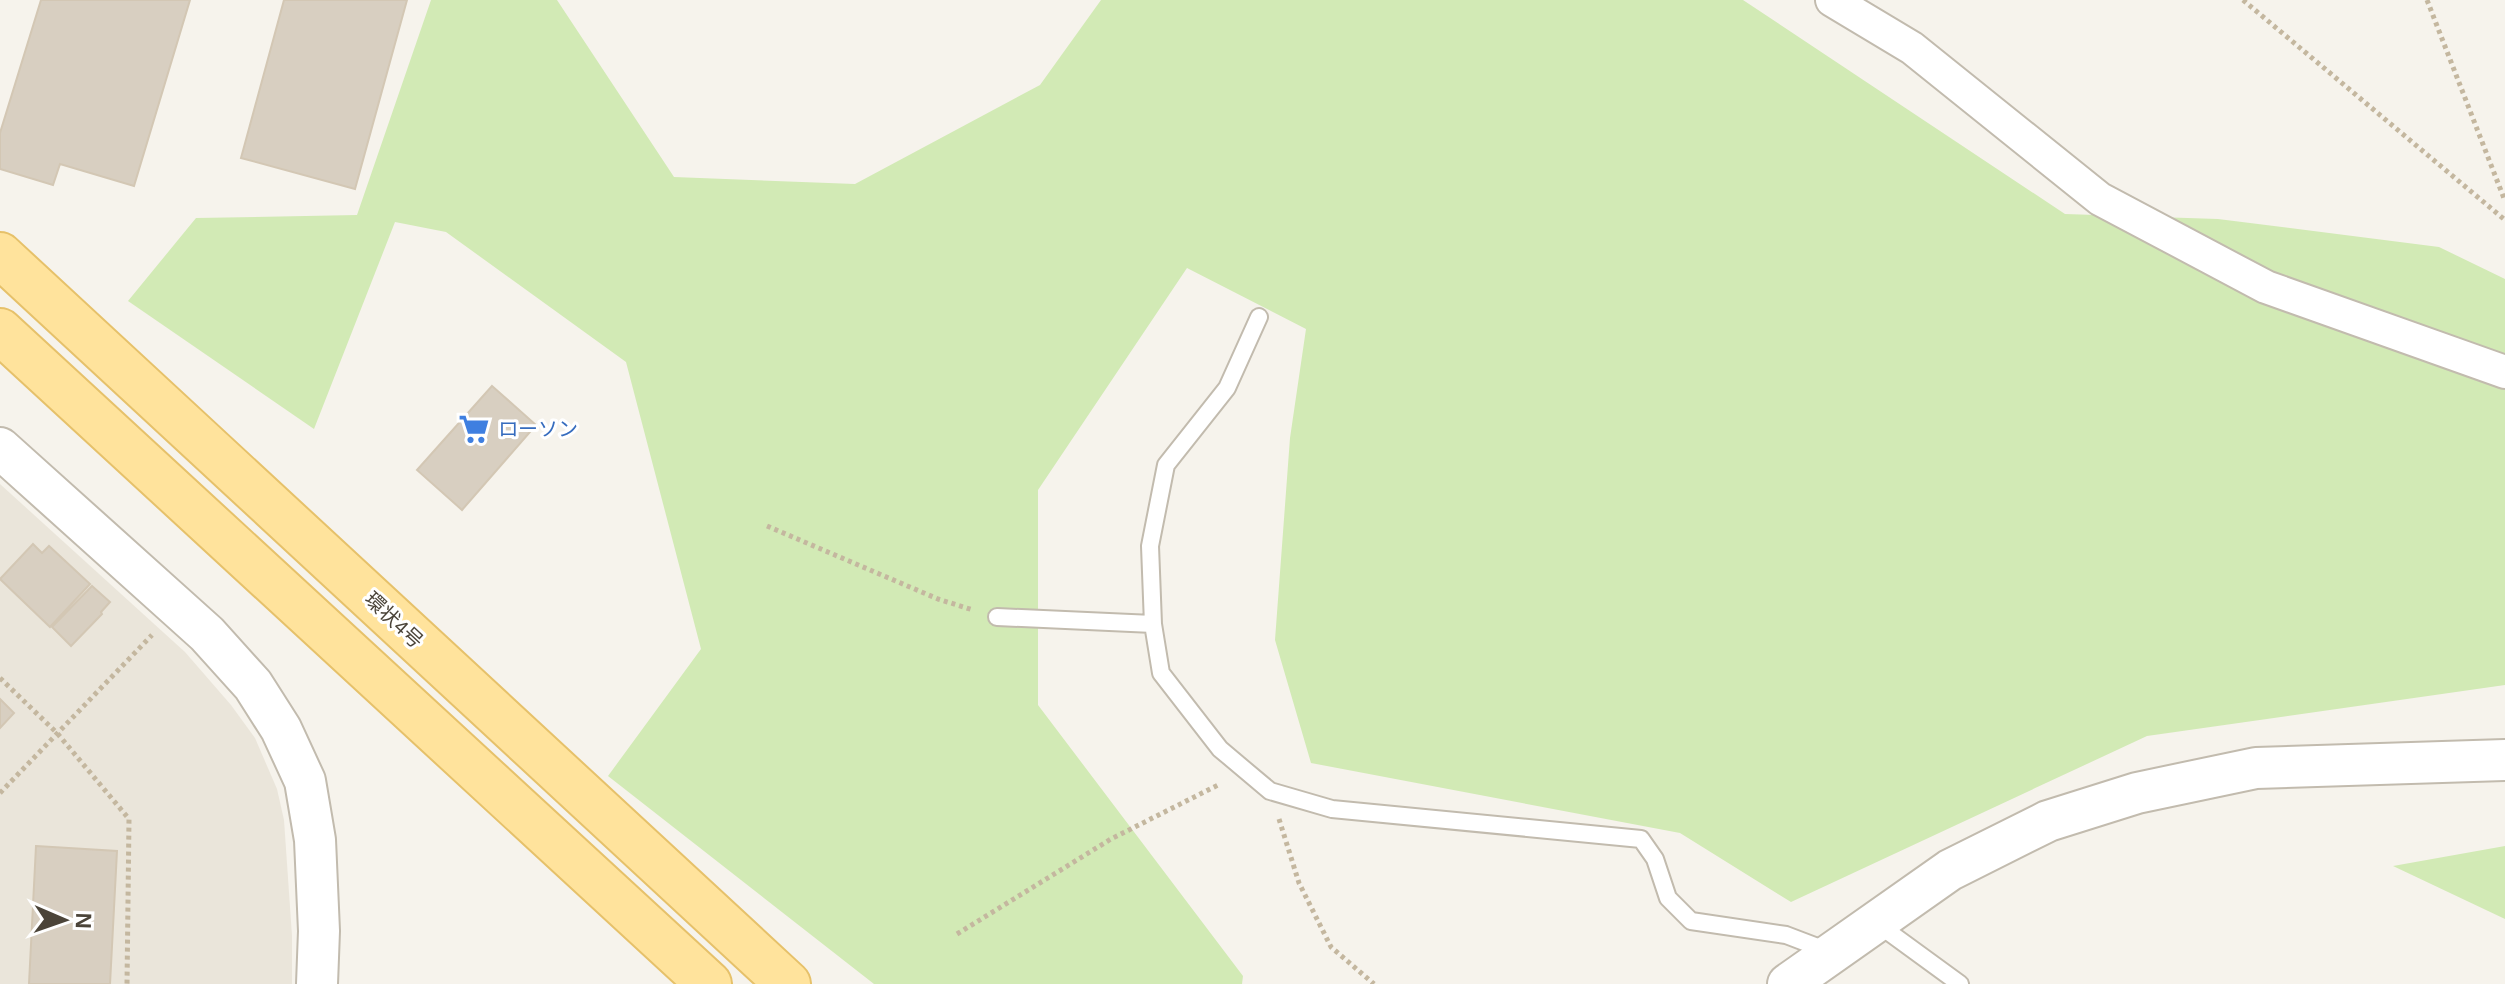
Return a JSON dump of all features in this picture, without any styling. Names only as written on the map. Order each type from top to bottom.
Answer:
[{"type":"main road","name":"環状4号","points":[[0,255],[788,984]]},
{"type":"main road","points":[[0,331],[709,984]]},
{"type":"street","points":[[1832,0],[1912,48],[2100,199],[2266,287],[2505,372]]},
{"type":"street","points":[[0,448],[207,634],[253,685],[281,729],[305,781],[315,840],[319,931],[317,984]]},
{"type":"street","points":[[1788,984],[1950,870],[2034,828],[2137,793],[2256,768],[2505,760]]},
{"type":"lane","points":[[1259,317],[1227,388],[1166,465],[1150,546],[1153,624],[1161,673],[1220,749],[1270,791],[1332,809],[1641,839],[1655,859],[1668,898],[1691,921],[1786,935],[1832,953]]},
{"type":"lane","points":[[997,617],[1153,624]]},
{"type":"lane","points":[[1875,922],[1960,984]]},
{"type":"path","points":[[2243,0],[2505,220]]},
{"type":"path","points":[[2427,0],[2505,201]]},
{"type":"path","points":[[767,526],[938,599],[997,617]]},
{"type":"path","points":[[0,793],[178,608]]},
{"type":"path","points":[[0,678],[57,733],[129,819],[127,984]]},
{"type":"path","points":[[957,934],[1111,839],[1246,770]]},
{"type":"path","points":[[1270,791],[1299,883],[1331,947],[1374,984]]},
{"type":"shaded area","points":[[0,484],[185,652],[255,738],[277,789],[284,820],[292,984],[0,984]]},
{"type":"green space","points":[[431,0],[557,0],[674,177],[855,184],[1040,85],[1101,0],[1743,0],[2065,214],[2218,219],[2439,247],[2505,279],[2505,685],[2147,736],[1791,902],[1680,833],[1311,763],[1275,640],[1290,438],[1306,329],[1187,268],[1038,490],[1038,705],[1243,976],[1242,984],[874,984],[608,776],[701,649],[626,362],[446,232],[395,222],[314,429],[128,301],[196,218],[357,215]]},
{"type":"green space","points":[[2505,846],[2505,919],[2393,866]]},
{"type":"building","points":[[41,0],[190,0],[134,186],[60,164],[53,185],[0,169],[0,133]]},
{"type":"building","points":[[284,0],[407,0],[355,189],[241,158]]},
{"type":"building","points":[[492,386],[536,425],[462,510],[417,470]]},
{"type":"building","points":[[33,544],[42,553],[49,546],[90,584],[50,627],[0,579]]},
{"type":"building","points":[[92,586],[110,602],[71,646],[52,627]]},
{"type":"building","points":[[0,699],[14,713],[0,728]]},
{"type":"building","points":[[36,846],[117,851],[110,984],[29,984]]},
{"type":"place","name":"ローソン","points":[[474,429]]}]
